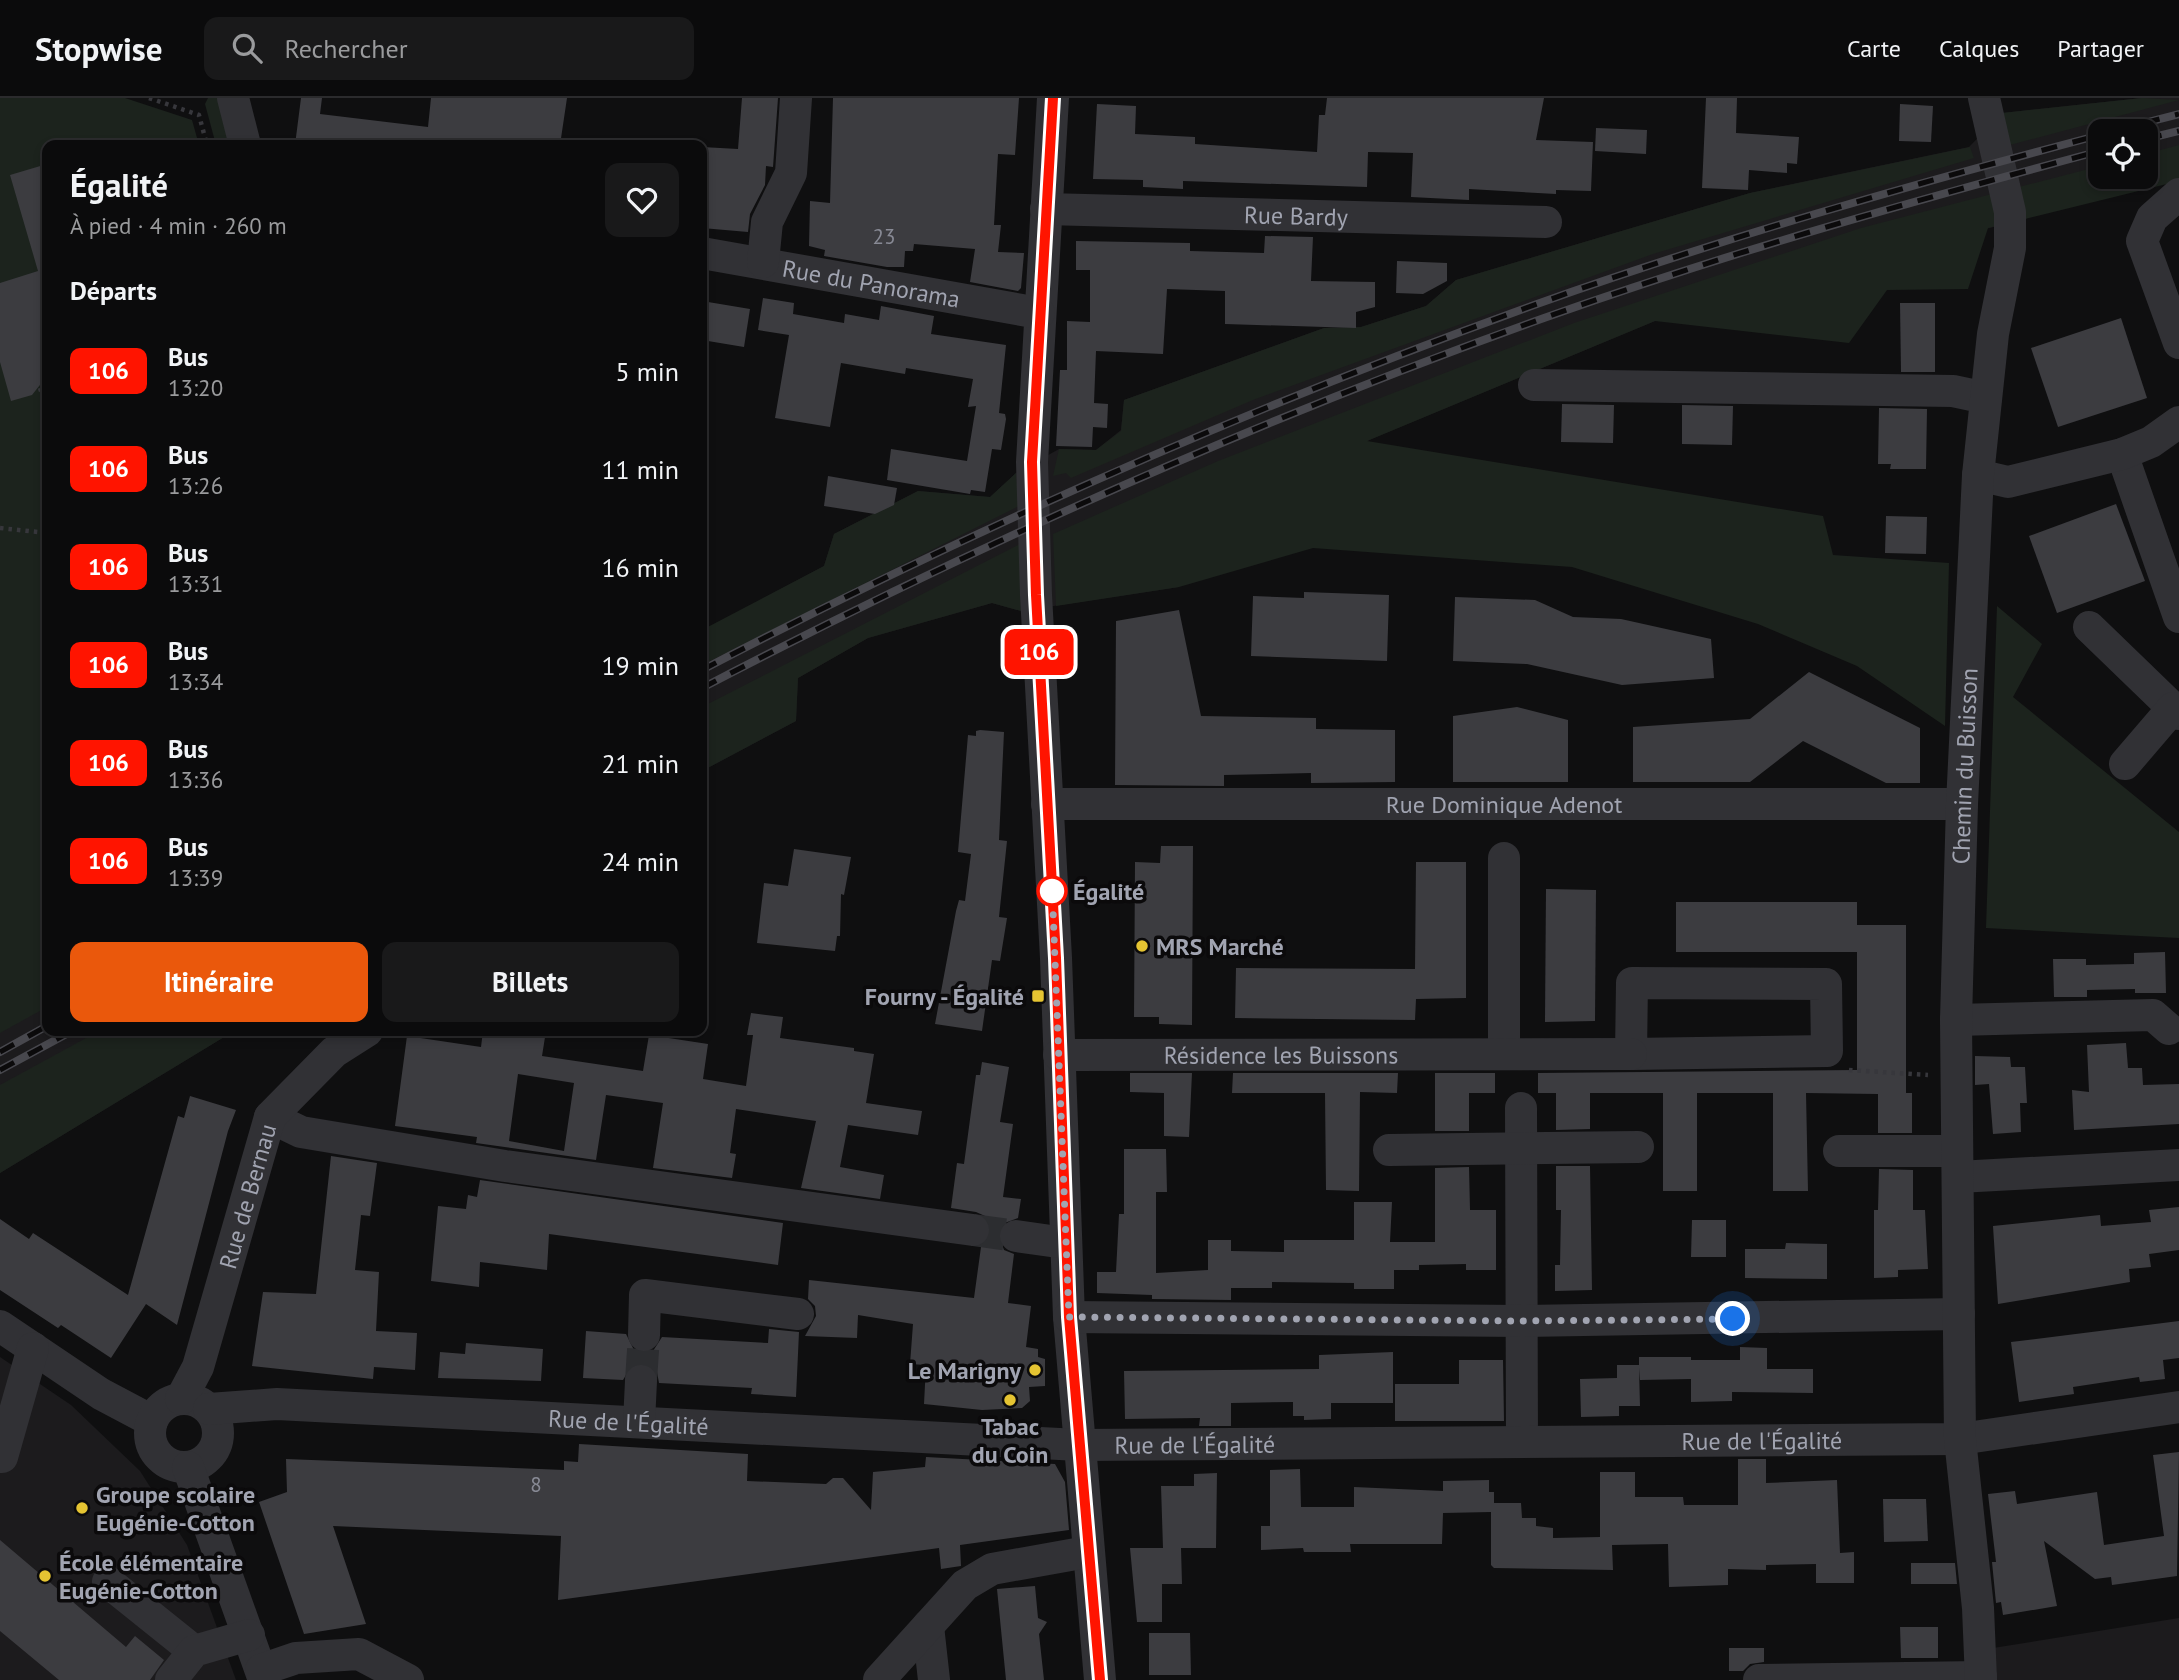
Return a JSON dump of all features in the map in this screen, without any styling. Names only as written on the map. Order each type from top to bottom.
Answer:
[{"type":"street","points":[[233,98],[244,140]]},
{"type":"street","points":[[763,262],[767,222],[791,173],[796,98]]},
{"type":"street","points":[[1053,98],[1032,462],[1069,1317],[1100,1680]]},
{"type":"street","name":"Chemin du Buisson","points":[[1981,1679],[1978,1608],[1960,1439],[1956,1020],[1969,608],[1978,475],[1993,334],[2010,248],[2010,212],[1984,103]]},
{"type":"street","points":[[2179,194],[2151,218],[2142,242],[2179,343]]},
{"type":"street","name":"Rue Bardy","points":[[1046,209],[1546,222]]},
{"type":"street","name":"Rue du Panorama","points":[[707,254],[1039,313]]},
{"type":"street","points":[[1534,385],[1953,391],[1986,398]]},
{"type":"street","points":[[1978,475],[2008,482],[2122,454],[2151,442],[2179,422]]},
{"type":"street","points":[[2122,454],[2179,617]]},
{"type":"street","points":[[2089,627],[2176,711],[2126,764]]},
{"type":"street","name":"Rue Dominique Adenot","points":[[1047,804],[1962,804]]},
{"type":"street","points":[[1504,858],[1504,1054]]},
{"type":"street","points":[[1631,1054],[1632,983],[1826,984],[1827,1051]]},
{"type":"street","points":[[1956,1020],[2153,1015],[2169,1029]]},
{"type":"street","name":"Rue de Bernau","points":[[195,1404],[198,1367],[270,1117],[334,1052],[359,1036]]},
{"type":"street","name":"Résidence les Buissons","points":[[1059,1055],[1827,1051]]},
{"type":"street","points":[[1521,1108],[1522,1442]]},
{"type":"street","points":[[270,1117],[301,1132],[505,1166],[973,1230]]},
{"type":"street","points":[[1390,1150],[1638,1147]]},
{"type":"street","points":[[1839,1151],[1957,1164],[2179,1165]]},
{"type":"street","points":[[1016,1236],[1065,1243]]},
{"type":"street","points":[[644,1335],[645,1294],[798,1314]]},
{"type":"street","points":[[1069,1317],[1521,1321],[1959,1314]]},
{"type":"street","points":[[0,1326],[102,1394],[152,1421]]},
{"type":"street","points":[[2,1457],[33,1348]]},
{"type":"street","points":[[639,1422],[641,1381]]},
{"type":"street","points":[[195,1404],[218,1429],[214,1450],[208,1458],[188,1467],[176,1466],[157,1454],[151,1444],[152,1421],[163,1405],[195,1404]]},
{"type":"street","name":"Rue de l'Égalité","points":[[195,1404],[277,1404],[1079,1445],[1960,1439],[2179,1407]]},
{"type":"street","points":[[188,1467],[262,1675],[296,1658],[359,1654],[408,1680]]},
{"type":"street","points":[[879,1680],[965,1585],[992,1569],[1087,1552]]},
{"type":"street","points":[[108,1582],[194,1651]]},
{"type":"street","points":[[928,1626],[934,1680]]},
{"type":"street","points":[[171,1680],[194,1651],[249,1635]]},
{"type":"street","points":[[1759,1680],[1981,1679]]},
{"type":"path","points":[[149,98],[199,116],[206,140]]},
{"type":"path","points":[[40,388],[42,394]]},
{"type":"path","points":[[0,528],[42,532]]},
{"type":"path","points":[[1827,1051],[1837,1069],[1956,1077]]},
{"type":"shaded area","points":[[0,98],[125,98],[192,120],[198,140],[42,140],[42,1010],[0,1033]]},
{"type":"shaded area","points":[[208,98],[221,98],[234,140],[215,140],[205,104]]},
{"type":"shaded area","points":[[2142,98],[2179,98],[2179,161],[2158,169],[2158,119],[2088,119],[2088,184],[2024,220],[1828,265],[1655,321],[1376,437],[1158,538],[1179,587],[1021,611],[992,603],[868,638],[798,678],[796,721],[707,768],[707,628],[824,566],[834,534],[918,491],[990,497],[1016,473],[1059,449],[1096,450],[1121,430],[1124,400],[1324,328],[1361,327],[1426,306],[1456,280],[1750,193],[1969,147],[2002,113]]},
{"type":"shaded area","points":[[2142,98],[2179,100],[2108,119],[2088,119],[2088,124],[2010,145],[2002,113]]},
{"type":"shaded area","points":[[2179,145],[2179,181],[2158,186],[2158,151]]},
{"type":"shaded area","points":[[1970,147],[1974,158],[1653,254],[1253,400],[1071,478],[1066,473],[1053,476],[1059,449],[1096,450],[1121,431],[1124,400],[1324,328],[1361,327],[1426,306],[1456,280],[1750,193]]},
{"type":"shaded area","points":[[2088,169],[2088,189],[2146,189],[1988,228],[1968,289],[1887,290],[1849,343],[1655,321],[1367,441],[1823,516],[1833,555],[1949,563],[1945,726],[1857,666],[1758,624],[1572,567],[1313,548],[1179,587],[1056,606],[1053,534],[1218,461],[1574,323],[1861,228]]},
{"type":"shaded area","points":[[1016,473],[1019,506],[707,662],[707,627],[824,566],[834,534],[918,491],[990,497]]},
{"type":"shaded area","points":[[1020,544],[1021,611],[992,603],[868,638],[798,678],[796,721],[707,768],[707,704]]},
{"type":"shaded area","points":[[1997,606],[2042,644],[2013,697],[2179,832],[2179,938],[1986,928]]},
{"type":"shaded area","points":[[42,969],[42,1036],[226,1036],[0,1173],[0,991]]},
{"type":"shaded area","points":[[90,1036],[226,1036],[0,1173],[0,1085]]},
{"type":"shaded area","name":"Groupe scolaire Eugénie-Cotton","points":[[0,1357],[71,1405],[140,1471],[187,1545],[236,1680],[0,1680]]},
{"type":"shaded area","points":[[2179,1618],[2179,1680],[1995,1680],[1993,1648]]},
{"type":"building","points":[[301,98],[322,98],[320,114],[428,127],[431,98],[567,98],[561,140],[296,140]]},
{"type":"building","points":[[742,98],[778,98],[773,167],[766,166],[765,185],[750,214],[748,232],[707,228],[707,147],[738,149]]},
{"type":"building","points":[[833,98],[1019,98],[1015,155],[998,154],[994,225],[1001,225],[998,252],[1024,253],[1021,288],[1018,291],[970,282],[975,249],[914,244],[913,251],[905,251],[904,267],[887,267],[824,256],[825,250],[809,246],[810,201],[830,203]]},
{"type":"building","points":[[1327,98],[1544,98],[1536,140],[1593,142],[1591,191],[1556,190],[1556,194],[1469,189],[1469,200],[1411,197],[1413,153],[1368,152],[1367,187],[1183,181],[1183,189],[1143,187],[1143,180],[1093,179],[1097,104],[1136,106],[1135,134],[1195,137],[1195,144],[1317,152],[1319,115],[1325,115]]},
{"type":"building","points":[[1706,98],[1737,98],[1736,133],[1799,137],[1797,164],[1787,163],[1787,173],[1749,170],[1748,190],[1702,188]]},
{"type":"building","points":[[1900,104],[1933,106],[1931,142],[1899,141]]},
{"type":"building","points":[[1596,128],[1647,130],[1646,154],[1595,151]]},
{"type":"building","points":[[42,165],[42,382],[32,395],[11,401],[0,362],[0,283],[38,271],[10,175]]},
{"type":"building","points":[[1265,236],[1313,237],[1311,281],[1375,282],[1375,307],[1356,312],[1356,328],[1225,324],[1225,291],[1167,289],[1163,354],[1096,351],[1094,403],[1108,404],[1107,428],[1093,427],[1092,447],[1056,446],[1060,370],[1067,370],[1067,321],[1090,322],[1090,270],[1076,270],[1076,241],[1190,243],[1190,251],[1264,253]]},
{"type":"building","points":[[1397,261],[1447,263],[1447,281],[1423,294],[1396,293]]},
{"type":"building","points":[[763,298],[794,303],[793,314],[844,323],[845,314],[879,320],[881,306],[934,316],[931,334],[1006,345],[999,413],[1005,414],[1006,419],[1001,450],[992,449],[985,492],[971,490],[970,494],[887,480],[891,449],[967,461],[976,406],[968,407],[973,379],[906,368],[905,374],[841,363],[830,427],[775,418],[789,335],[758,330]]},
{"type":"building","points":[[707,302],[750,309],[744,347],[707,341]]},
{"type":"building","points":[[1900,303],[1935,303],[1935,372],[1901,372]]},
{"type":"building","points":[[2121,318],[2147,398],[2058,427],[2031,348]]},
{"type":"building","points":[[1562,404],[1614,405],[1613,443],[1561,442]]},
{"type":"building","points":[[1682,405],[1733,406],[1732,445],[1682,444]]},
{"type":"building","points":[[1879,408],[1927,409],[1926,469],[1890,469],[1891,464],[1878,464]]},
{"type":"building","points":[[828,476],[897,488],[894,505],[875,514],[824,506]]},
{"type":"building","points":[[2116,504],[2145,581],[2057,613],[2029,536]]},
{"type":"building","points":[[1886,516],[1927,517],[1926,554],[1885,553]]},
{"type":"building","points":[[1304,592],[1389,595],[1387,661],[1251,656],[1253,596],[1304,598]]},
{"type":"building","points":[[1455,597],[1535,600],[1573,617],[1621,619],[1711,639],[1714,678],[1622,685],[1527,664],[1453,661]]},
{"type":"building","points":[[1179,610],[1201,716],[1316,718],[1316,729],[1395,730],[1395,782],[1311,783],[1311,773],[1224,775],[1224,786],[1115,785],[1116,621]]},
{"type":"building","points":[[1809,672],[1920,728],[1920,783],[1886,783],[1803,741],[1750,782],[1633,782],[1633,727],[1750,719]]},
{"type":"building","points":[[1517,707],[1568,720],[1568,782],[1453,782],[1453,716]]},
{"type":"building","points":[[976,731],[1004,732],[999,840],[1007,841],[999,917],[1007,918],[1000,961],[992,960],[982,1031],[935,1024],[956,911],[959,900],[965,901],[971,854],[958,852],[968,735],[976,736]]},
{"type":"building","points":[[1161,846],[1193,846],[1192,1025],[1159,1024],[1159,1017],[1134,1017],[1135,862],[1160,863]]},
{"type":"building","points":[[794,849],[851,857],[844,895],[841,894],[840,936],[837,936],[835,951],[757,943],[764,883],[788,886]]},
{"type":"building","points":[[1416,862],[1466,862],[1466,998],[1416,999],[1415,1020],[1235,1018],[1236,968],[1415,969]]},
{"type":"building","points":[[1546,889],[1596,890],[1595,1021],[1545,1022]]},
{"type":"building","points":[[1676,902],[1857,902],[1857,925],[1906,925],[1906,1093],[1912,1093],[1912,1133],[1878,1133],[1878,1094],[1806,1093],[1808,1191],[1773,1191],[1773,1093],[1697,1093],[1697,1191],[1663,1191],[1663,1093],[1590,1093],[1590,1129],[1556,1130],[1556,1093],[1538,1093],[1538,1073],[1857,1070],[1857,952],[1676,952]]},
{"type":"building","points":[[2165,952],[2166,993],[2135,993],[2135,989],[2087,990],[2087,997],[2054,997],[2053,959],[2086,959],[2086,965],[2134,964],[2134,953]]},
{"type":"building","points":[[751,1013],[783,1017],[780,1038],[854,1048],[854,1051],[874,1054],[866,1103],[922,1111],[918,1135],[848,1125],[840,1167],[884,1175],[880,1199],[801,1188],[816,1121],[736,1109],[730,1153],[736,1154],[732,1178],[653,1168],[663,1103],[606,1095],[596,1160],[476,1143],[477,1137],[395,1126],[407,1036],[481,1047],[482,1036],[545,1036],[542,1056],[643,1071],[649,1036],[656,1036],[708,1044],[703,1079],[746,1086],[753,1035],[747,1035]],"holes":[[[518,1074],[574,1083],[564,1151],[509,1141]]]},
{"type":"building","points":[[2126,1043],[2128,1068],[2142,1068],[2143,1085],[2179,1084],[2179,1124],[2074,1130],[2072,1090],[2089,1092],[2087,1045]]},
{"type":"building","points":[[1975,1056],[2010,1057],[2011,1067],[2025,1067],[2027,1103],[2020,1103],[2021,1132],[1993,1134],[1989,1084],[1975,1085]]},
{"type":"building","points":[[982,1062],[1009,1067],[1000,1122],[1013,1124],[1003,1197],[1021,1199],[1018,1218],[1002,1224],[998,1234],[1004,1250],[1014,1254],[1008,1303],[1031,1306],[1026,1347],[1038,1349],[1038,1357],[1045,1359],[1045,1386],[1029,1387],[1030,1401],[1022,1408],[982,1410],[924,1404],[926,1365],[910,1364],[913,1324],[858,1315],[857,1338],[805,1336],[816,1316],[815,1306],[808,1299],[809,1280],[974,1298],[981,1247],[991,1233],[990,1224],[985,1216],[976,1212],[951,1208],[957,1163],[964,1164],[976,1075],[980,1075]]},
{"type":"building","points":[[1130,1073],[1192,1073],[1189,1137],[1164,1136],[1164,1093],[1130,1092]]},
{"type":"building","points":[[1233,1073],[1398,1073],[1397,1093],[1360,1092],[1359,1191],[1326,1190],[1325,1093],[1232,1093]]},
{"type":"building","points":[[1435,1073],[1495,1073],[1495,1093],[1469,1093],[1469,1131],[1435,1131]]},
{"type":"building","points":[[190,1096],[236,1110],[228,1131],[177,1325],[146,1304],[111,1358],[61,1325],[58,1328],[0,1290],[0,1219],[29,1239],[33,1233],[128,1295],[178,1116],[184,1118]]},
{"type":"building","points":[[1124,1149],[1166,1149],[1167,1192],[1156,1192],[1156,1273],[1208,1270],[1208,1240],[1231,1240],[1231,1251],[1284,1252],[1284,1240],[1354,1240],[1354,1202],[1392,1202],[1390,1242],[1435,1242],[1435,1168],[1469,1167],[1470,1210],[1496,1210],[1496,1270],[1466,1270],[1466,1264],[1419,1265],[1419,1270],[1394,1270],[1394,1289],[1354,1289],[1354,1283],[1272,1282],[1272,1288],[1231,1288],[1231,1300],[1152,1299],[1152,1295],[1097,1293],[1097,1272],[1116,1272],[1119,1214],[1124,1214]]},
{"type":"building","points":[[331,1156],[377,1163],[370,1216],[361,1215],[355,1270],[379,1272],[376,1331],[417,1333],[415,1370],[374,1367],[373,1379],[252,1366],[263,1292],[316,1294]]},
{"type":"building","points":[[1556,1166],[1590,1166],[1592,1290],[1555,1291],[1555,1265],[1560,1265],[1561,1210],[1556,1210]]},
{"type":"building","points":[[1879,1169],[1913,1170],[1913,1210],[1925,1210],[1928,1269],[1898,1270],[1898,1277],[1874,1278],[1874,1210],[1878,1210]]},
{"type":"building","points":[[480,1180],[783,1223],[778,1265],[549,1234],[547,1270],[480,1262],[479,1287],[431,1281],[438,1206],[466,1209],[468,1195],[477,1197]]},
{"type":"building","points":[[2179,1207],[2179,1250],[2149,1254],[2151,1267],[2129,1269],[2130,1282],[1998,1304],[1993,1226],[2100,1215],[2101,1226],[2151,1222],[2149,1210]]},
{"type":"building","points":[[1692,1220],[1726,1220],[1726,1257],[1691,1257]]},
{"type":"building","points":[[1786,1243],[1827,1244],[1827,1279],[1745,1278],[1745,1249],[1785,1249]]},
{"type":"building","points":[[2179,1321],[2179,1358],[2163,1360],[2165,1379],[2140,1382],[2139,1377],[2073,1387],[2074,1394],[2019,1402],[2011,1342]]},
{"type":"building","points":[[769,1329],[799,1332],[796,1397],[751,1394],[752,1388],[659,1383],[657,1372],[643,1363],[632,1365],[623,1380],[583,1378],[586,1331],[626,1334],[634,1350],[644,1353],[653,1351],[662,1337],[768,1343]]},
{"type":"building","points":[[466,1343],[543,1349],[541,1381],[438,1378],[440,1352],[465,1354]]},
{"type":"building","points":[[1740,1347],[1767,1348],[1767,1369],[1813,1369],[1813,1393],[1732,1392],[1732,1401],[1691,1402],[1691,1360],[1740,1360]]},
{"type":"building","points":[[1393,1352],[1393,1403],[1331,1403],[1331,1419],[1304,1420],[1304,1416],[1293,1416],[1293,1402],[1231,1403],[1231,1426],[1199,1426],[1200,1418],[1125,1419],[1124,1371],[1319,1369],[1319,1355]]},
{"type":"building","points":[[1639,1357],[1691,1357],[1691,1379],[1640,1380],[1639,1368],[1640,1406],[1619,1406],[1619,1416],[1581,1417],[1580,1379],[1617,1378],[1617,1365],[1639,1365]]},
{"type":"building","points":[[1459,1360],[1503,1360],[1504,1421],[1395,1421],[1395,1384],[1459,1384]]},
{"type":"building","points":[[579,1444],[748,1454],[747,1481],[826,1484],[833,1478],[843,1478],[871,1510],[873,1472],[925,1467],[926,1457],[1055,1464],[1065,1482],[1069,1530],[960,1545],[961,1566],[941,1569],[939,1548],[558,1600],[561,1536],[333,1526],[366,1624],[304,1634],[259,1502],[287,1492],[286,1459],[564,1470],[564,1461],[578,1462]]},
{"type":"building","points":[[2179,1452],[2177,1576],[2112,1585],[2111,1577],[2095,1579],[2044,1541],[2057,1606],[2003,1615],[2001,1602],[1996,1603],[1992,1562],[1996,1562],[1988,1494],[2015,1491],[2017,1504],[2097,1492],[2104,1545],[2164,1536],[2153,1455]]},
{"type":"building","points":[[1738,1459],[1766,1459],[1766,1483],[1837,1480],[1840,1553],[1854,1552],[1854,1583],[1816,1583],[1816,1564],[1766,1565],[1766,1570],[1728,1569],[1728,1585],[1669,1587],[1668,1544],[1612,1545],[1613,1570],[1494,1568],[1491,1565],[1491,1512],[1443,1513],[1442,1544],[1350,1544],[1351,1552],[1304,1552],[1303,1548],[1261,1550],[1261,1526],[1270,1526],[1270,1470],[1300,1469],[1301,1507],[1354,1507],[1354,1487],[1443,1491],[1443,1481],[1489,1480],[1489,1492],[1494,1492],[1494,1503],[1521,1503],[1522,1518],[1536,1518],[1536,1526],[1553,1528],[1553,1538],[1600,1537],[1600,1472],[1635,1472],[1635,1497],[1683,1497],[1684,1505],[1738,1505]]},
{"type":"building","points":[[1217,1473],[1216,1548],[1181,1548],[1182,1584],[1162,1584],[1162,1622],[1137,1622],[1130,1548],[1163,1548],[1161,1486],[1194,1486],[1194,1474]]},
{"type":"building","points":[[1883,1499],[1926,1499],[1928,1541],[1884,1542]]},
{"type":"building","points":[[0,1540],[126,1647],[135,1636],[164,1660],[150,1680],[59,1680],[0,1631]]},
{"type":"building","points":[[1911,1563],[1955,1563],[1957,1584],[1911,1584]]},
{"type":"building","points":[[1035,1586],[1038,1618],[1047,1622],[1039,1634],[1044,1680],[1006,1680],[997,1589]]},
{"type":"building","points":[[1900,1627],[1938,1627],[1938,1658],[1901,1658]]},
{"type":"building","points":[[1149,1633],[1190,1633],[1191,1675],[1149,1675]]},
{"type":"building","points":[[1729,1648],[1764,1648],[1764,1662],[1750,1664],[1743,1671],[1729,1671]]},
{"type":"tunnel","points":[[973,1230],[1016,1236]]},
{"type":"tunnel","points":[[641,1381],[644,1335]]},
{"type":"railway","points":[[2158,119],[2179,114]]},
{"type":"railway","points":[[2158,136],[2179,131]]},
{"type":"railway","points":[[707,667],[1009,519],[1323,385],[1537,304],[1746,235],[2088,138]]},
{"type":"railway","points":[[707,685],[1011,536],[1116,488],[1328,399],[1613,294],[1890,209],[2088,154]]},
{"type":"railway","points":[[0,1052],[42,1029]]},
{"type":"railway","points":[[0,1070],[63,1036]]},
{"type":"bus line","name":"106","points":[[1053,98],[1032,462],[1036,595],[1056,958],[1069,1317],[1100,1680]]},
{"type":"place","name":"Égalité","points":[[1052,891]]},
{"type":"place","name":"MRS Marché","points":[[1142,946]]},
{"type":"place","name":"Fourny - Égalité","points":[[1038,996]]},
{"type":"place","name":"Le Marigny","points":[[1035,1370]]},
{"type":"place","name":"Tabac du Coin","points":[[1010,1400]]},
{"type":"place","name":"Groupe scolaire Eugénie-Cotton","points":[[82,1508]]},
{"type":"place","name":"École élémentaire Eugénie-Cotton","points":[[45,1576]]},
{"type":"route","points":[[1052,891],[1052,884],[1069,1317],[1521,1321],[1733,1319]]}]
